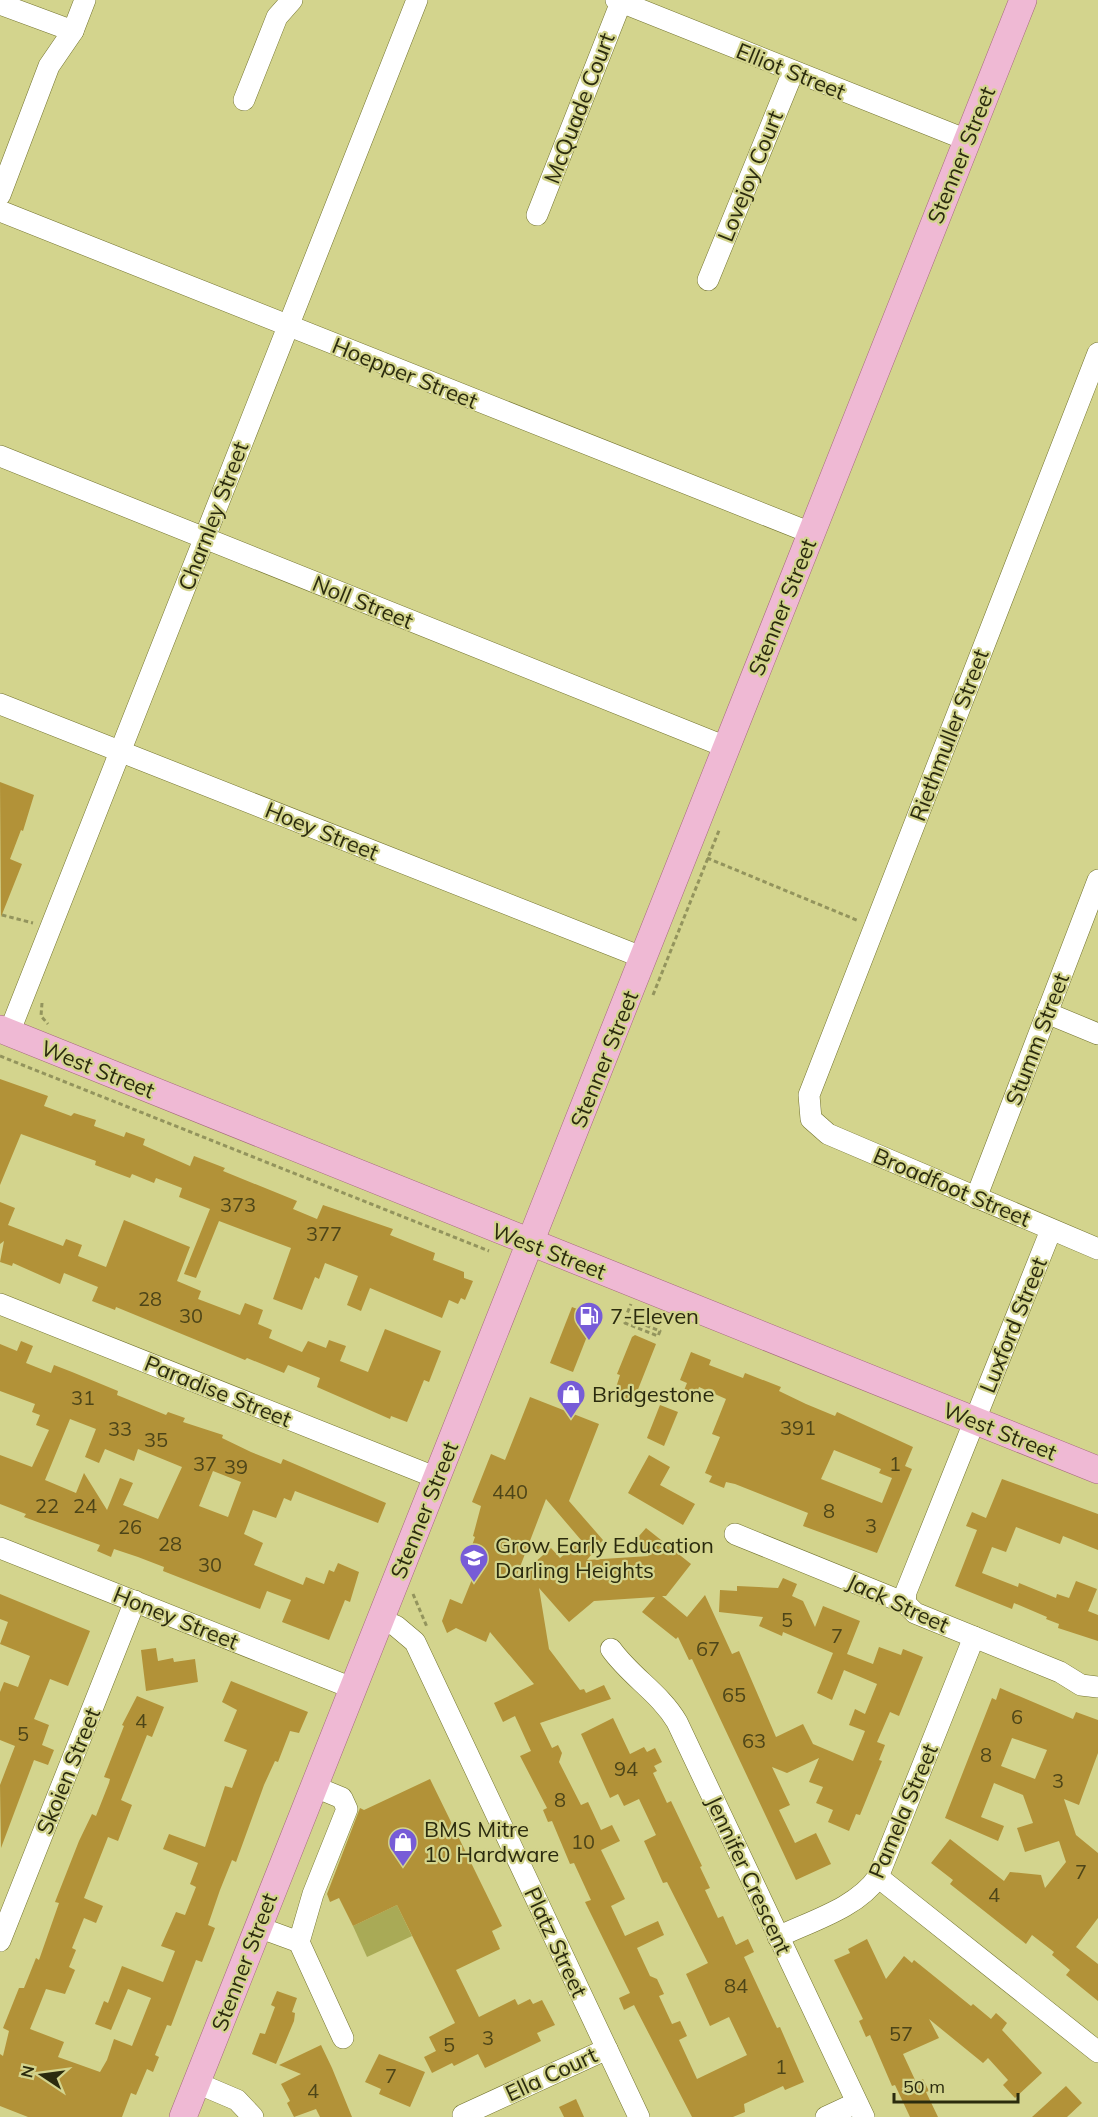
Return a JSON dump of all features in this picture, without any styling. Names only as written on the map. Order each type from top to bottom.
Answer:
[{"type":"main road","name":"Stenner Street","points":[[183,2117],[1023,0]]},
{"type":"main road","name":"West Street","points":[[3,1039],[531,1243],[1098,1470]]},
{"type":"street","points":[[0,195],[49,66],[73,32],[85,0]]},
{"type":"street","points":[[244,100],[277,17],[292,0]]},
{"type":"street","name":"Charnley Street","points":[[3,1039],[120,752],[417,0]]},
{"type":"street","name":"Elliot Street","points":[[618,1],[967,140]]},
{"type":"street","name":"McQuade Court","points":[[537,215],[618,1]]},
{"type":"street","points":[[0,4],[73,32]]},
{"type":"street","name":"Lovejoy Court","points":[[708,280],[793,72]]},
{"type":"street","name":"Hoepper Street","points":[[0,211],[812,533]]},
{"type":"street","name":"Riethmuller Street","points":[[811,1119],[809,1095],[1098,353]]},
{"type":"street","name":"Noll Street","points":[[0,456],[726,747]]},
{"type":"street","name":"Hoey Street","points":[[0,704],[644,958]]},
{"type":"street","name":"Stumm Street","points":[[976,1198],[1098,880]]},
{"type":"street","points":[[1047,1013],[1098,1034]]},
{"type":"street","name":"Broadfoot Street","points":[[811,1119],[828,1134],[1098,1249]]},
{"type":"street","name":"Luxford Street","points":[[974,1420],[1051,1230]]},
{"type":"street","name":"Paradise Street","points":[[0,1304],[437,1478]]},
{"type":"street","points":[[905,1603],[906,1592],[974,1420]]},
{"type":"street","name":"Jack Street","points":[[735,1534],[905,1603],[915,1613],[1060,1672],[1081,1685],[1098,1687]]},
{"type":"street","name":"Honey Street","points":[[0,1548],[352,1688]]},
{"type":"street","name":"Skoien Street","points":[[0,1941],[135,1601]]},
{"type":"street","name":"Platz Street","points":[[380,1619],[396,1626],[416,1642],[639,2117]]},
{"type":"street","name":"Pamela Street","points":[[778,1936],[852,1902],[867,1891],[878,1877],[974,1637]]},
{"type":"street","name":"Jennifer Crescent","points":[[611,1649],[626,1668],[663,1702],[677,1722],[860,2110]]},
{"type":"street","name":"Jack Street","points":[[1060,1672],[1085,1672],[1098,1679]]},
{"type":"street","points":[[313,1786],[342,1798],[346,1809],[313,1894],[299,1942],[343,2038]]},
{"type":"street","points":[[878,1877],[1098,2052]]},
{"type":"street","points":[[258,1926],[299,1942]]},
{"type":"street","name":"Ella Court","points":[[463,2115],[607,2049]]},
{"type":"street","points":[[197,2083],[237,2100],[253,2117]]},
{"type":"street","points":[[826,2117],[860,2110]]},
{"type":"path","points":[[686,850],[874,928]]},
{"type":"path","points":[[2,915],[33,923]]},
{"type":"path","points":[[42,997],[41,1016],[54,1030]]},
{"type":"path","points":[[3,1039],[491,1251]]},
{"type":"path","points":[[625,1317],[660,1331],[658,1336],[625,1323],[625,1317],[631,1303]]},
{"type":"shaded area","points":[[397,1905],[412,1936],[367,1957],[353,1926]]},
{"type":"building","points":[[0,782],[34,795],[23,831],[21,830],[10,859],[22,864],[1,917]]},
{"type":"building","points":[[0,1079],[48,1096],[44,1106],[71,1116],[74,1113],[96,1120],[94,1126],[124,1137],[126,1132],[145,1139],[143,1145],[190,1166],[194,1156],[225,1168],[223,1171],[297,1201],[293,1209],[317,1219],[323,1205],[393,1229],[390,1235],[435,1253],[433,1260],[464,1272],[464,1278],[473,1281],[465,1300],[461,1298],[458,1304],[449,1300],[442,1318],[370,1288],[361,1311],[347,1305],[358,1276],[325,1263],[319,1279],[315,1277],[302,1310],[273,1299],[291,1248],[219,1221],[196,1278],[184,1274],[210,1209],[179,1197],[182,1188],[156,1178],[154,1183],[132,1174],[130,1178],[95,1165],[96,1161],[21,1134],[0,1185]]},
{"type":"building","points":[[0,1202],[15,1208],[8,1225],[63,1246],[66,1239],[82,1245],[78,1256],[106,1267],[124,1220],[190,1247],[177,1281],[201,1291],[198,1299],[240,1315],[245,1303],[263,1310],[258,1324],[272,1330],[269,1338],[302,1352],[308,1341],[326,1348],[329,1340],[346,1346],[340,1361],[368,1372],[385,1329],[441,1351],[429,1382],[424,1380],[407,1422],[391,1416],[390,1419],[317,1387],[320,1378],[288,1365],[284,1373],[247,1358],[245,1360],[116,1307],[115,1310],[92,1301],[98,1287],[64,1273],[60,1284],[13,1263],[12,1266],[0,1262],[4,1241],[0,1244]]},
{"type":"building","points":[[572,1307],[595,1316],[573,1372],[550,1363]]},
{"type":"building","points":[[635,1335],[656,1344],[633,1402],[614,1394],[620,1375],[617,1374],[632,1337]]},
{"type":"building","points":[[21,1341],[33,1346],[26,1363],[51,1373],[54,1365],[72,1372],[118,1391],[117,1395],[166,1415],[168,1412],[185,1418],[183,1422],[223,1435],[222,1438],[251,1452],[281,1464],[283,1459],[386,1503],[378,1523],[295,1491],[291,1501],[284,1498],[276,1518],[253,1510],[244,1534],[263,1543],[254,1565],[303,1585],[306,1577],[324,1584],[329,1570],[334,1572],[338,1563],[359,1572],[350,1602],[345,1600],[329,1640],[282,1622],[291,1600],[267,1591],[260,1609],[163,1571],[164,1567],[138,1557],[114,1549],[111,1557],[97,1551],[100,1545],[24,1517],[26,1514],[0,1504],[0,1455],[32,1467],[49,1430],[36,1425],[40,1415],[32,1412],[35,1404],[0,1391],[0,1344],[17,1351]],"holes":[[[70,1419],[96,1429],[85,1457],[99,1463],[105,1449],[134,1461],[138,1449],[182,1467],[158,1519],[123,1505],[133,1483],[120,1478],[107,1510],[84,1473],[76,1493],[45,1480]],[[213,1471],[241,1482],[228,1517],[199,1506]]]},
{"type":"building","points":[[691,1352],[711,1360],[709,1365],[743,1378],[745,1373],[781,1387],[779,1391],[806,1404],[835,1416],[837,1412],[913,1447],[905,1466],[912,1469],[877,1553],[803,1526],[808,1513],[735,1484],[726,1482],[724,1488],[709,1482],[712,1476],[705,1473],[720,1437],[712,1434],[726,1399],[699,1387],[695,1398],[683,1393],[687,1383],[680,1380]],"holes":[[[834,1450],[881,1469],[879,1473],[892,1478],[882,1503],[821,1479]]]},
{"type":"building","points":[[530,1397],[599,1424],[569,1501],[603,1540],[587,1560],[649,1556],[633,1543],[646,1528],[691,1564],[666,1596],[662,1596],[687,1617],[705,1595],[732,1654],[739,1651],[776,1737],[803,1724],[813,1744],[853,1761],[865,1731],[849,1725],[855,1709],[865,1714],[877,1684],[844,1670],[832,1700],[817,1693],[833,1653],[783,1632],[782,1636],[759,1626],[763,1617],[719,1612],[720,1590],[737,1591],[737,1586],[778,1588],[783,1578],[797,1584],[792,1596],[803,1601],[815,1627],[823,1606],[860,1621],[847,1654],[873,1664],[879,1647],[901,1655],[903,1649],[923,1657],[899,1716],[890,1712],[877,1742],[885,1745],[879,1760],[882,1761],[860,1815],[856,1814],[849,1831],[828,1822],[833,1810],[816,1803],[823,1787],[809,1782],[819,1758],[787,1773],[772,1767],[790,1805],[779,1810],[795,1843],[816,1833],[831,1864],[796,1880],[692,1659],[689,1660],[678,1637],[676,1639],[642,1612],[655,1597],[594,1601],[569,1622],[539,1588],[549,1649],[580,1690],[584,1689],[586,1693],[604,1685],[611,1699],[540,1723],[552,1748],[558,1745],[562,1753],[559,1762],[581,1805],[588,1802],[601,1830],[612,1825],[620,1841],[601,1850],[625,1899],[611,1906],[625,1936],[658,1921],[664,1935],[637,1948],[650,1976],[657,1979],[664,1994],[659,1996],[672,2024],[680,2021],[687,2036],[679,2040],[697,2079],[747,2055],[729,2017],[710,2026],[686,1974],[708,1963],[667,1882],[663,1883],[644,1841],[656,1835],[639,1799],[624,1806],[618,1794],[610,1798],[581,1734],[613,1718],[630,1754],[644,1747],[647,1752],[655,1748],[662,1762],[654,1766],[657,1771],[653,1773],[667,1803],[671,1801],[702,1866],[700,1867],[710,1888],[705,1890],[718,1918],[723,1916],[736,1945],[748,1939],[754,1952],[744,1957],[777,2028],[780,2027],[804,2082],[785,2090],[783,2086],[744,2104],[745,2112],[733,2117],[692,2117],[634,2005],[624,2010],[619,1998],[630,1993],[585,1902],[591,1900],[574,1863],[570,1864],[552,1821],[548,1822],[543,1810],[547,1808],[520,1756],[531,1751],[515,1716],[503,1722],[494,1703],[534,1684],[490,1632],[486,1642],[456,1628],[447,1633],[442,1621],[450,1599],[462,1604],[475,1572],[468,1567],[472,1559],[468,1557],[475,1537],[473,1536],[481,1506],[472,1502],[491,1454],[505,1460]],"holes":[[[546,1499],[581,1540],[560,1558],[551,1548],[515,1580]]]},
{"type":"building","points":[[660,1405],[678,1412],[664,1446],[647,1438]]},
{"type":"building","points":[[649,1455],[670,1467],[660,1485],[695,1504],[683,1525],[628,1493]]},
{"type":"building","points":[[1002,1479],[1098,1514],[1098,1550],[1063,1536],[1060,1544],[1016,1527],[1006,1552],[992,1547],[982,1573],[1018,1587],[1019,1583],[1056,1598],[1057,1594],[1069,1598],[1076,1581],[1097,1589],[1088,1611],[1098,1615],[1098,1641],[1058,1628],[1059,1624],[1046,1619],[1047,1617],[1014,1603],[1012,1609],[955,1586],[977,1530],[966,1526],[972,1512],[986,1518]]},
{"type":"building","points":[[0,1594],[90,1631],[68,1686],[50,1679],[34,1719],[49,1725],[42,1745],[54,1750],[48,1765],[34,1760],[1,1848],[0,1785],[15,1746],[0,1740],[0,1692],[4,1682],[18,1687],[30,1656],[0,1644],[8,1622],[0,1619]]},
{"type":"building","points":[[156,1648],[158,1661],[173,1658],[174,1662],[195,1659],[198,1682],[146,1691],[141,1650]]},
{"type":"building","points":[[231,1681],[308,1712],[299,1733],[290,1731],[278,1762],[275,1761],[264,1785],[236,1862],[232,1860],[220,1890],[208,1925],[215,1928],[202,1962],[196,1960],[171,2026],[167,2025],[155,2055],[159,2057],[153,2072],[147,2069],[136,2095],[131,2093],[122,2117],[28,2117],[0,2106],[0,2054],[3,2056],[9,2031],[3,2028],[19,1988],[24,1988],[36,1958],[39,1960],[59,1903],[55,1902],[79,1841],[92,1814],[96,1816],[110,1779],[104,1777],[124,1726],[122,1725],[137,1696],[164,1707],[152,1737],[147,1735],[121,1800],[132,1805],[118,1841],[108,1837],[84,1898],[103,1906],[96,1923],[84,1918],[72,1948],[76,1950],[69,1967],[75,1970],[65,1994],[46,1989],[30,2029],[64,2042],[58,2057],[100,2072],[114,2039],[132,2046],[151,1998],[128,1989],[111,2030],[95,2024],[104,2001],[108,2003],[122,1966],[163,1982],[175,1951],[161,1946],[176,1912],[185,1915],[196,1887],[190,1884],[198,1863],[163,1849],[169,1834],[205,1847],[225,1786],[232,1788],[247,1750],[224,1741],[237,1710],[222,1702]]},
{"type":"building","points":[[1000,1688],[1073,1719],[1076,1712],[1098,1720],[1098,1753],[1079,1805],[1064,1799],[1076,1835],[1098,1853],[1098,1918],[1076,1947],[1098,1964],[1098,2001],[1066,1975],[1070,1970],[1052,1955],[1054,1952],[1032,1935],[1026,1944],[950,1884],[953,1880],[931,1863],[950,1839],[1004,1881],[1010,1872],[1041,1875],[1045,1888],[1066,1862],[1059,1841],[1025,1852],[1017,1828],[1033,1823],[1023,1795],[994,1783],[981,1817],[1004,1826],[998,1841],[945,1818],[992,1698],[996,1700]],"holes":[[[1012,1738],[1047,1750],[1035,1779],[1001,1766]]]},
{"type":"building","points":[[430,1779],[502,1926],[492,1931],[500,1949],[456,1970],[479,2017],[515,1999],[518,2005],[530,1999],[533,2004],[542,2000],[555,2025],[537,2033],[541,2041],[485,2068],[478,2054],[454,2066],[452,2063],[432,2073],[424,2057],[436,2051],[429,2037],[455,2023],[397,1905],[353,1926],[339,1898],[330,1902],[327,1894],[360,1808],[364,1810]]},
{"type":"building","points":[[867,1939],[886,1979],[904,1956],[912,1963],[914,1960],[971,2006],[973,2004],[991,2019],[996,2013],[1007,2023],[1002,2030],[1042,2073],[1015,2098],[1003,2085],[1008,2080],[988,2058],[983,2063],[929,2019],[939,2038],[903,2054],[916,2082],[923,2079],[929,2091],[926,2092],[938,2117],[910,2117],[895,2085],[892,2086],[870,2035],[866,2037],[859,2021],[863,2019],[834,1960],[850,1953],[848,1949]]},
{"type":"building","points":[[277,1991],[297,1998],[292,2012],[295,2013],[294,2021],[276,2064],[252,2054],[260,2033],[265,2034],[275,2007],[271,2005]]},
{"type":"building","points":[[321,2045],[352,2117],[320,2117],[316,2109],[294,2117],[287,2103],[290,2101],[281,2084],[301,2074],[279,2065]]},
{"type":"building","points":[[379,2054],[425,2072],[410,2107],[379,2094],[381,2089],[365,2082]]},
{"type":"building","points":[[1066,2086],[1082,2103],[1067,2117],[1032,2117]]},
{"type":"building","points":[[576,2099],[584,2117],[564,2117],[559,2107]]},
{"type":"place","name":"7-Eleven","points":[[589,1342]]},
{"type":"place","name":"Bridgestone","points":[[571,1420]]},
{"type":"place","name":"Grow Early Education Darling Heights","points":[[474,1584]]},
{"type":"place","name":"BMS Mitre 10 Hardware","points":[[403,1868]]}]
